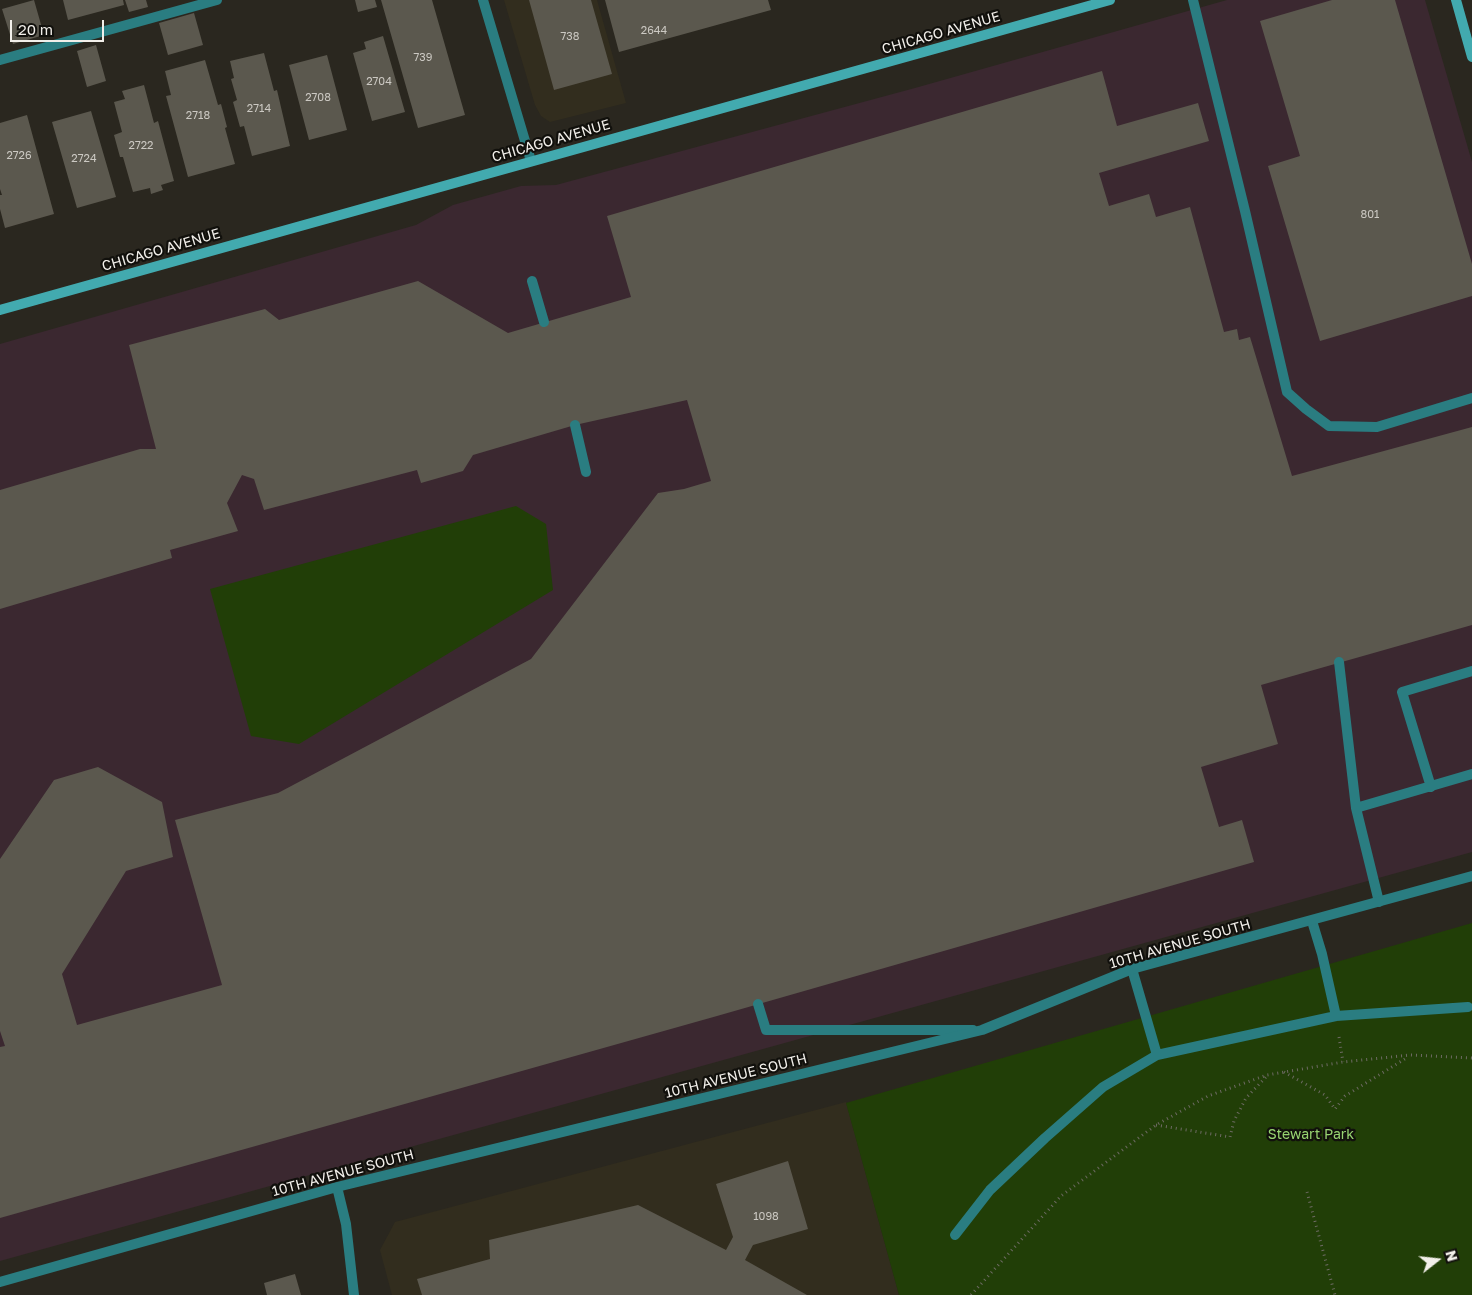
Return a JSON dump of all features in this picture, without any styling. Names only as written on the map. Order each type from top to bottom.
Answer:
[{"type":"street","points":[[0,60],[217,0]]},
{"type":"street","points":[[483,0],[531,160]]},
{"type":"street","name":"CHICAGO AVENUE","points":[[0,310],[531,160],[1110,0]]},
{"type":"street","points":[[1193,0],[1245,210],[1287,392],[1306,410],[1329,426],[1377,427],[1472,398]]},
{"type":"street","points":[[1456,0],[1472,57]]},
{"type":"street","points":[[532,281],[544,322]]},
{"type":"street","points":[[575,425],[586,472]]},
{"type":"street","points":[[1339,662],[1356,808],[1379,902]]},
{"type":"street","points":[[1431,787],[1402,692],[1472,671]]},
{"type":"street","points":[[1356,808],[1472,774]]},
{"type":"street","name":"10TH AVENUE SOUTH","points":[[0,1282],[337,1187],[982,1030],[1132,969],[1472,876]]},
{"type":"street","points":[[1312,921],[1322,954],[1336,1016]]},
{"type":"street","points":[[1132,969],[1158,1055]]},
{"type":"street","points":[[758,1004],[766,1030],[982,1030]]},
{"type":"street","points":[[955,1235],[990,1190],[1045,1138],[1103,1087],[1158,1055],[1336,1016],[1468,1007]]},
{"type":"street","points":[[337,1187],[346,1224],[354,1295]]},
{"type":"path","points":[[1284,1072],[1325,1095],[1335,1109],[1345,1096],[1410,1055]]},
{"type":"path","points":[[971,1295],[1061,1196],[1156,1125],[1208,1096],[1267,1075],[1350,1061],[1410,1055],[1472,1058]]},
{"type":"path","points":[[1156,1125],[1230,1137],[1234,1121],[1246,1098],[1267,1075]]},
{"type":"path","points":[[1307,1192],[1335,1295]]},
{"type":"shaded area","points":[[504,0],[597,0],[626,103],[550,122],[541,116],[535,105]]},
{"type":"shaded area","points":[[1227,0],[1425,0],[1472,162],[1472,852],[0,1261],[0,344],[416,225],[453,205],[521,186],[556,185],[915,88]]},
{"type":"shaded area","points":[[846,1102],[899,1295],[392,1295],[380,1250],[395,1222]]},
{"type":"green space","points":[[516,506],[546,524],[553,590],[299,744],[251,736],[210,589]]},
{"type":"green space","name":"Stewart Park","points":[[1472,923],[1472,1295],[899,1295],[846,1103]]},
{"type":"building","points":[[34,0],[44,35],[13,44],[2,9]]},
{"type":"building","points":[[63,0],[123,0],[124,5],[68,20]]},
{"type":"building","points":[[125,0],[146,0],[148,7],[129,12]]},
{"type":"building","points":[[355,0],[375,0],[377,7],[358,12]]},
{"type":"building","points":[[381,0],[432,0],[465,115],[418,128]]},
{"type":"building","points":[[529,0],[591,0],[612,74],[554,90]]},
{"type":"building","points":[[605,0],[768,0],[771,10],[619,52]]},
{"type":"building","points":[[1332,0],[1395,0],[1472,264],[1472,296],[1320,341],[1268,166],[1300,156],[1260,21]]},
{"type":"building","points":[[194,13],[203,45],[168,55],[159,23]]},
{"type":"building","points":[[383,36],[405,112],[372,121],[353,53],[366,49],[364,42]]},
{"type":"building","points":[[96,45],[106,81],[87,87],[77,51]]},
{"type":"building","points":[[264,53],[274,91],[277,90],[290,146],[252,156],[244,126],[240,127],[233,102],[237,100],[231,79],[234,78],[230,61]]},
{"type":"building","points":[[327,55],[347,130],[309,140],[289,65]]},
{"type":"building","points":[[205,60],[218,105],[221,104],[227,127],[225,128],[235,164],[188,177],[166,96],[171,95],[165,71]]},
{"type":"building","points":[[1102,71],[1117,126],[1198,103],[1209,141],[1099,173],[1109,206],[1149,194],[1156,217],[1190,207],[1224,332],[1237,329],[1239,340],[1250,337],[1292,476],[1472,427],[1472,625],[1261,685],[1278,744],[1201,767],[1219,827],[1242,820],[1254,862],[0,1218],[0,1047],[5,1046],[0,1031],[0,859],[54,780],[98,767],[162,802],[173,857],[126,871],[62,974],[77,1025],[222,985],[175,820],[278,793],[531,659],[658,493],[684,489],[711,481],[687,400],[575,425],[473,455],[463,471],[421,483],[417,470],[264,510],[254,479],[242,475],[227,503],[238,531],[170,550],[172,558],[0,609],[0,490],[140,449],[156,449],[129,345],[265,309],[279,320],[418,281],[508,333],[631,297],[607,216]]},
{"type":"building","points":[[144,85],[154,123],[158,121],[174,181],[161,185],[163,190],[151,194],[150,188],[133,192],[123,157],[120,157],[114,135],[122,132],[114,102],[125,99],[122,91]]},
{"type":"building","points":[[91,111],[116,197],[77,208],[52,122]]},
{"type":"building","points":[[27,115],[54,214],[5,228],[0,209],[0,195],[2,195],[0,189],[0,123]]},
{"type":"building","points":[[788,1161],[808,1229],[753,1245],[745,1260],[807,1295],[422,1295],[417,1279],[490,1259],[489,1240],[638,1205],[726,1250],[733,1237],[716,1184]]},
{"type":"building","points":[[295,1274],[301,1295],[267,1295],[264,1283]]}]
